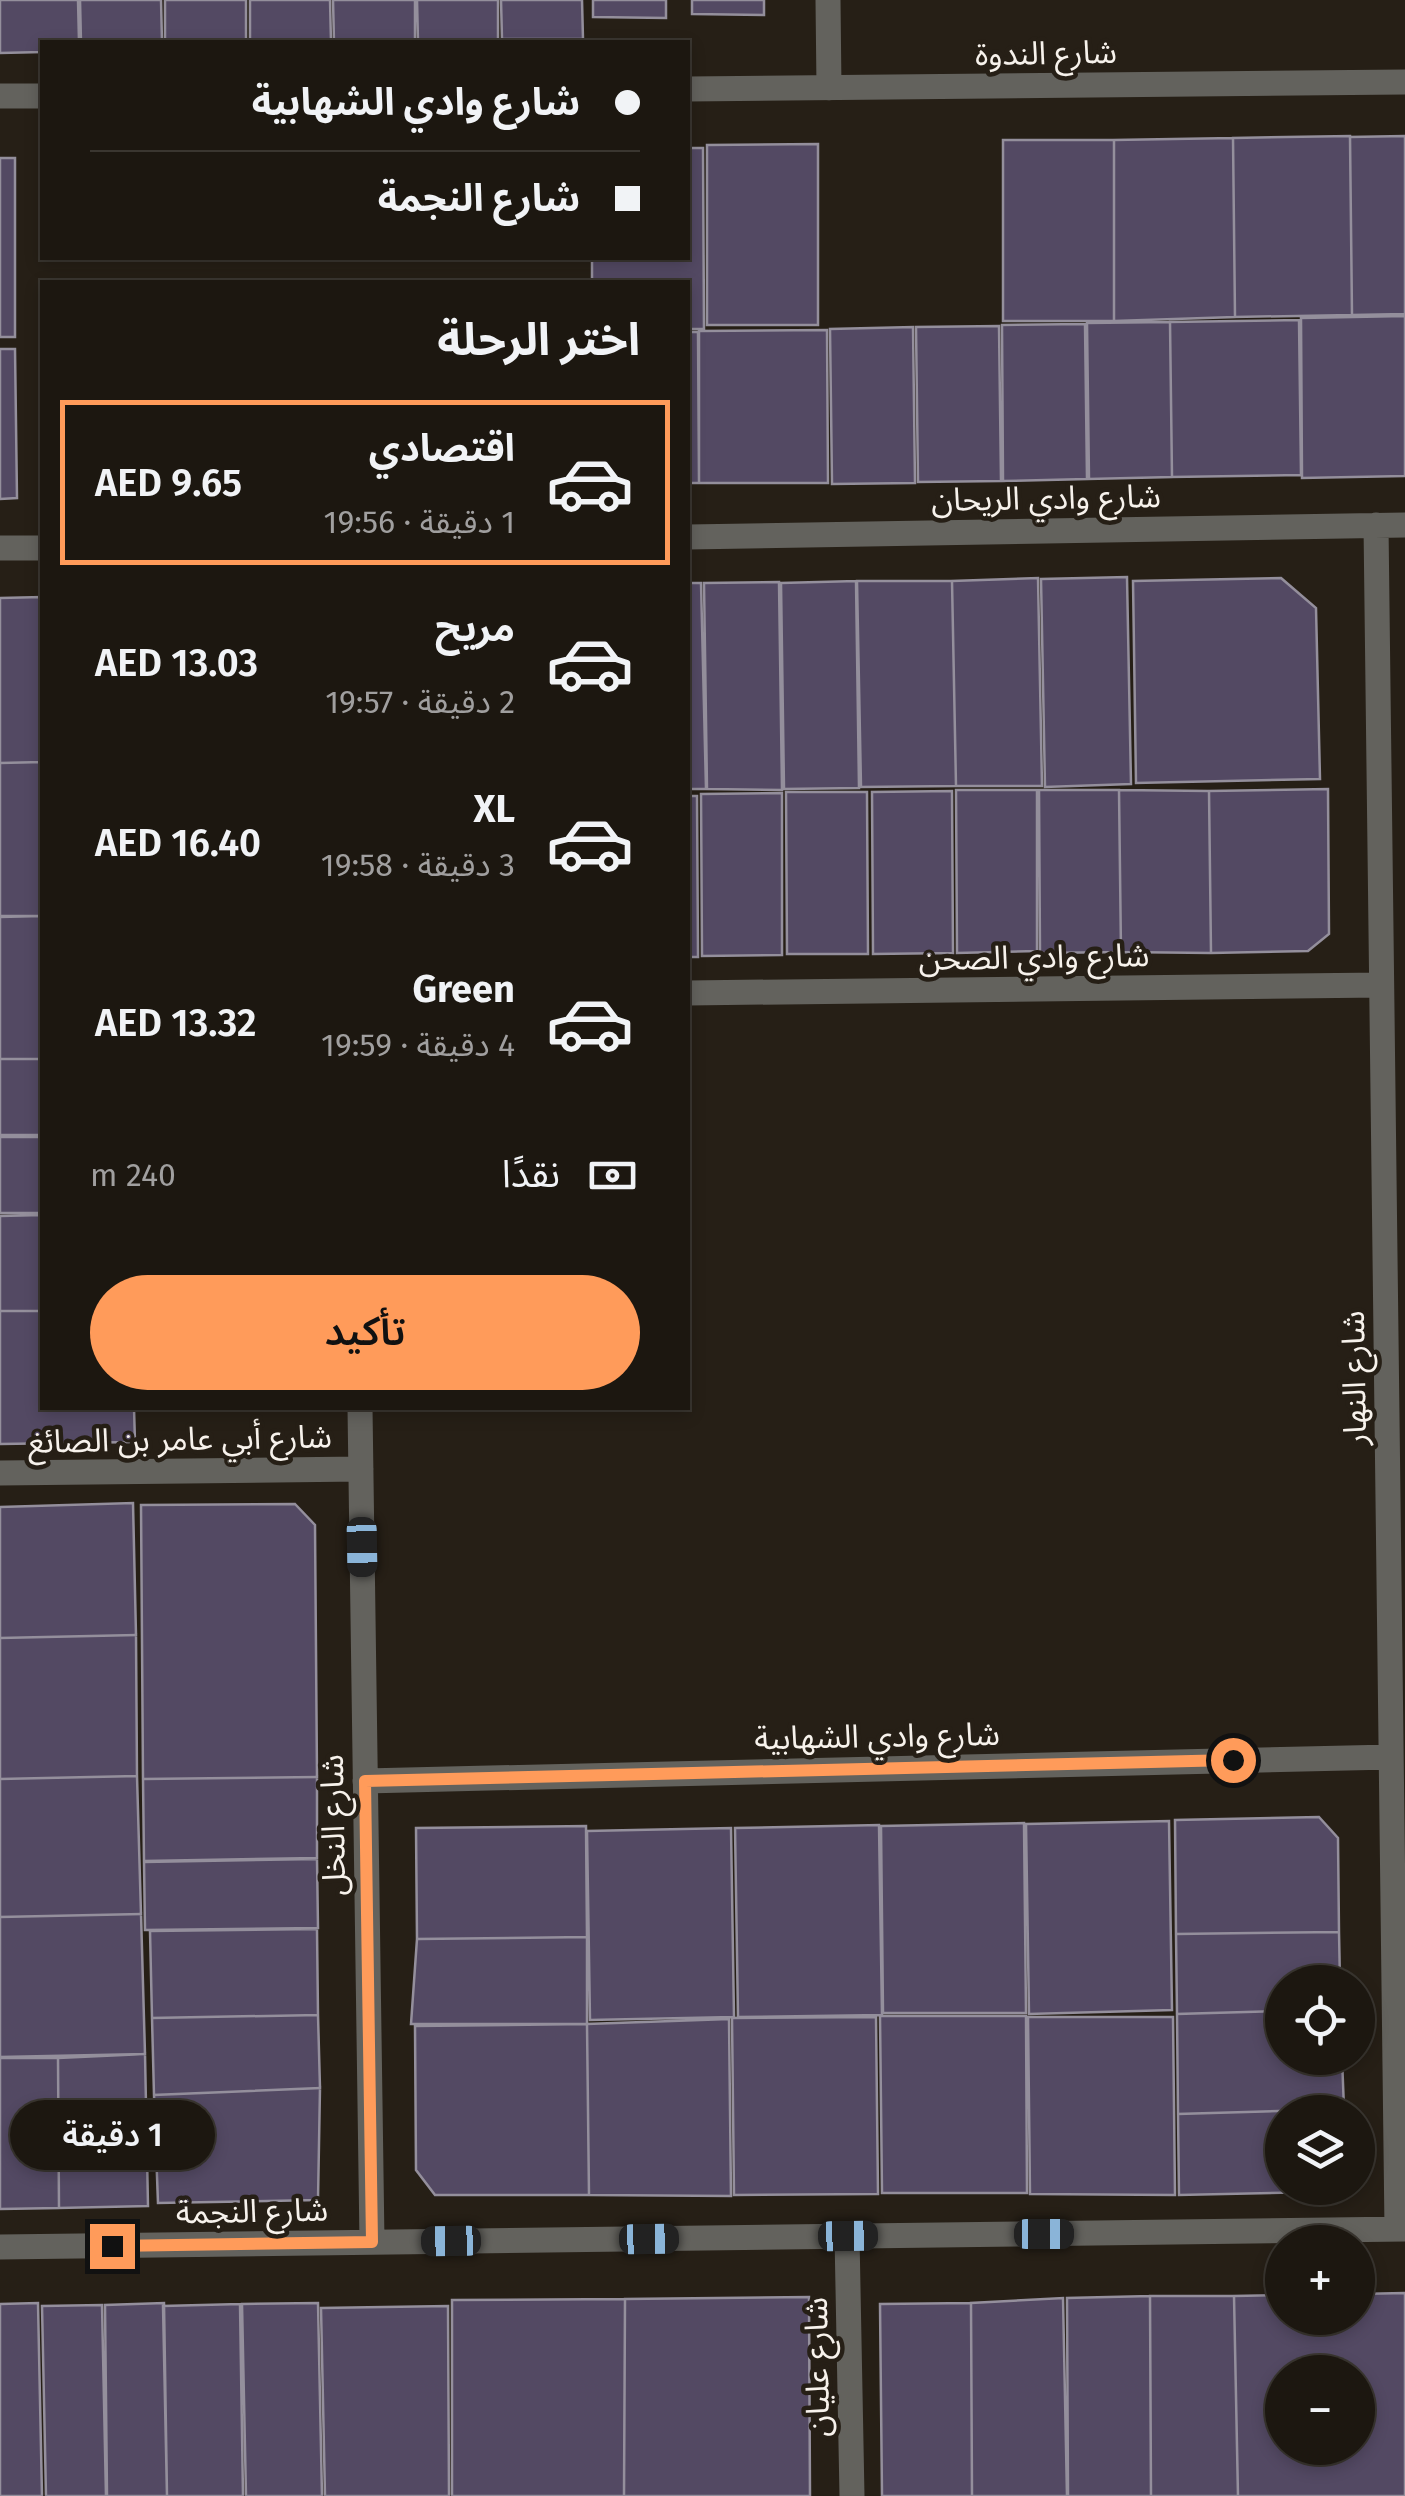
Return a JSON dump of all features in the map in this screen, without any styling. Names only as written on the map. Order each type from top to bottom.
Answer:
[{"type":"street","points":[[828,0],[829,88]]},
{"type":"street","name":"شارع الندوة","points":[[690,90],[1405,82]]},
{"type":"street","points":[[0,96],[40,96]]},
{"type":"street","name":"شارع وادي الريحان","points":[[690,537],[1405,524]]},
{"type":"street","name":"شارع النهار","points":[[1376,525],[1391,1757],[1399,1950],[1401,2229]]},
{"type":"street","points":[[0,548],[40,548]]},
{"type":"street","name":"شارع وادي الصحن","points":[[690,993],[1381,986]]},
{"type":"street","name":"شارع النخل","points":[[360,1410],[372,2242]]},
{"type":"street","name":"شارع أبي عامر بن الصائغ","points":[[0,1473],[361,1469]]},
{"type":"street","name":"شارع وادي الشهابية","points":[[365,1781],[1391,1757]]},
{"type":"street","name":"شارع النجمة","points":[[0,2247],[1401,2229]]},
{"type":"street","name":"شارع عليان","points":[[848,2236],[852,2496]]},
{"type":"building","points":[[0,0],[78,0],[79,40],[40,40],[40,52],[0,53]]},
{"type":"building","points":[[80,0],[161,0],[162,40],[81,40]]},
{"type":"building","points":[[165,0],[246,0],[246,40],[165,40]]},
{"type":"building","points":[[250,0],[330,0],[331,40],[250,40]]},
{"type":"building","points":[[333,0],[415,0],[415,40],[334,40]]},
{"type":"building","points":[[417,0],[498,0],[498,39],[418,40]]},
{"type":"building","points":[[501,0],[582,0],[583,39],[502,39]]},
{"type":"building","points":[[593,0],[666,0],[666,18],[593,17]]},
{"type":"building","points":[[692,0],[764,0],[764,15],[692,14]]},
{"type":"building","points":[[1350,136],[1352,315],[1235,317],[1233,138]]},
{"type":"building","points":[[1405,136],[1405,314],[1352,315],[1350,137]]},
{"type":"building","points":[[1233,138],[1235,317],[1114,321],[1114,140]]},
{"type":"building","points":[[1003,140],[1114,140],[1114,321],[1003,321]]},
{"type":"building","points":[[818,144],[818,325],[707,325],[707,145]]},
{"type":"building","points":[[690,148],[703,148],[704,329],[690,329],[690,280],[592,280],[592,260],[690,260]]},
{"type":"building","points":[[0,158],[15,158],[15,337],[0,337]]},
{"type":"building","points":[[1405,316],[1405,476],[1302,478],[1301,318]]},
{"type":"building","points":[[1299,320],[1301,475],[1172,477],[1170,322]]},
{"type":"building","points":[[1170,322],[1172,477],[1089,479],[1087,323]]},
{"type":"building","points":[[1085,324],[1087,479],[1003,481],[1002,325]]},
{"type":"building","points":[[999,326],[1001,481],[918,482],[916,327]]},
{"type":"building","points":[[913,327],[915,483],[832,484],[830,329]]},
{"type":"building","points":[[827,330],[828,483],[699,483],[699,331]]},
{"type":"building","points":[[690,332],[698,332],[699,483],[690,483]]},
{"type":"building","points":[[0,349],[15,349],[17,498],[0,499]]},
{"type":"building","points":[[1127,577],[1131,784],[1045,787],[1041,579]]},
{"type":"building","points":[[1038,578],[1042,786],[956,786],[952,581]]},
{"type":"building","points":[[1281,578],[1316,608],[1320,779],[1136,783],[1133,581]]},
{"type":"building","points":[[856,581],[859,788],[784,789],[781,583]]},
{"type":"building","points":[[857,581],[952,581],[956,786],[861,787]]},
{"type":"building","points":[[779,582],[782,790],[707,789],[704,583]]},
{"type":"building","points":[[690,583],[701,583],[706,789],[690,789]]},
{"type":"building","points":[[40,597],[40,762],[0,763],[0,598]]},
{"type":"building","points":[[40,762],[40,916],[0,916],[0,763]]},
{"type":"building","points":[[1328,789],[1329,934],[1308,951],[1211,953],[1209,791]]},
{"type":"building","points":[[956,790],[1037,790],[1037,951],[957,953]]},
{"type":"building","points":[[1039,790],[1119,790],[1121,952],[1040,953]]},
{"type":"building","points":[[1119,790],[1209,791],[1211,953],[1121,952]]},
{"type":"building","points":[[952,791],[953,953],[873,954],[872,792]]},
{"type":"building","points":[[786,792],[867,792],[868,954],[787,954]]},
{"type":"building","points":[[782,793],[782,955],[702,956],[701,794]]},
{"type":"building","points":[[690,796],[697,796],[698,957],[690,957]]},
{"type":"building","points":[[40,916],[40,1059],[0,1059],[0,917]]},
{"type":"building","points":[[0,1059],[40,1059],[40,1135],[0,1135]]},
{"type":"building","points":[[0,1137],[40,1137],[40,1213],[0,1213]]},
{"type":"building","points":[[40,1215],[40,1311],[0,1311],[0,1216]]},
{"type":"building","points":[[0,1311],[40,1311],[40,1410],[134,1410],[135,1442],[0,1444]]},
{"type":"building","points":[[133,1503],[136,1635],[0,1638],[0,1507]]},
{"type":"building","points":[[295,1504],[315,1525],[317,1777],[143,1779],[141,1505]]},
{"type":"building","points":[[136,1635],[137,1776],[0,1779],[0,1638]]},
{"type":"building","points":[[137,1776],[141,1914],[0,1917],[0,1779]]},
{"type":"building","points":[[317,1777],[317,1858],[144,1861],[143,1779]]},
{"type":"building","points":[[1319,1817],[1338,1838],[1339,1932],[1176,1934],[1175,1820]]},
{"type":"building","points":[[1169,1821],[1172,2010],[1029,2014],[1026,1824]]},
{"type":"building","points":[[1024,1823],[1026,2013],[883,2013],[881,1826]]},
{"type":"building","points":[[879,1825],[882,2015],[738,2017],[735,1828]]},
{"type":"building","points":[[586,1826],[587,1937],[417,1939],[416,1828]]},
{"type":"building","points":[[731,1828],[734,2017],[590,2020],[587,1831]]},
{"type":"building","points":[[317,1859],[318,1928],[145,1930],[144,1862]]},
{"type":"building","points":[[141,1914],[145,2054],[0,2057],[0,1917]]},
{"type":"building","points":[[317,1929],[318,2015],[152,2018],[150,1931]]},
{"type":"building","points":[[1339,1932],[1340,1965],[1265,1965],[1265,2011],[1177,2014],[1176,1934]]},
{"type":"building","points":[[587,1937],[587,2024],[411,2024],[417,1939]]},
{"type":"building","points":[[1265,2011],[1265,2075],[1343,2075],[1343,2095],[1265,2095],[1265,2111],[1178,2114],[1177,2014]]},
{"type":"building","points":[[318,2015],[320,2088],[154,2095],[152,2018]]},
{"type":"building","points":[[880,2016],[1026,2016],[1027,2193],[882,2193]]},
{"type":"building","points":[[876,2017],[878,2194],[734,2195],[732,2018]]},
{"type":"building","points":[[1028,2017],[1173,2017],[1175,2195],[1030,2194]]},
{"type":"building","points":[[729,2019],[731,2196],[589,2195],[587,2024]]},
{"type":"building","points":[[587,2024],[589,2195],[435,2195],[416,2170],[415,2026]]},
{"type":"building","points":[[145,2054],[148,2206],[59,2208],[58,2058]]},
{"type":"building","points":[[0,2058],[58,2058],[59,2208],[0,2209]]},
{"type":"building","points":[[320,2088],[318,2200],[158,2203],[154,2095]]},
{"type":"building","points":[[1265,2111],[1265,2193],[1179,2195],[1178,2114]]},
{"type":"building","points":[[1405,2293],[1405,2496],[1238,2496],[1234,2296],[1265,2295],[1265,2335],[1375,2335],[1375,2294]]},
{"type":"building","points":[[1150,2296],[1234,2296],[1238,2496],[1151,2496]]},
{"type":"building","points":[[1150,2296],[1151,2496],[1068,2496],[1067,2298]]},
{"type":"building","points":[[809,2297],[810,2496],[624,2496],[625,2299]]},
{"type":"building","points":[[1063,2298],[1067,2496],[972,2496],[971,2303]]},
{"type":"building","points":[[625,2299],[624,2496],[452,2496],[452,2300]]},
{"type":"building","points":[[38,2303],[42,2496],[0,2496],[0,2304]]},
{"type":"building","points":[[164,2303],[167,2496],[107,2496],[105,2305]]},
{"type":"building","points":[[318,2303],[322,2496],[246,2496],[242,2304]]},
{"type":"building","points":[[971,2303],[972,2496],[882,2496],[880,2304]]},
{"type":"building","points":[[240,2304],[243,2496],[167,2496],[163,2306]]},
{"type":"building","points":[[102,2305],[106,2496],[46,2496],[42,2306]]},
{"type":"building","points":[[448,2306],[449,2496],[325,2496],[321,2308]]},
{"type":"route","points":[[112,2246],[372,2242],[365,1781],[1233,1760]]}]
